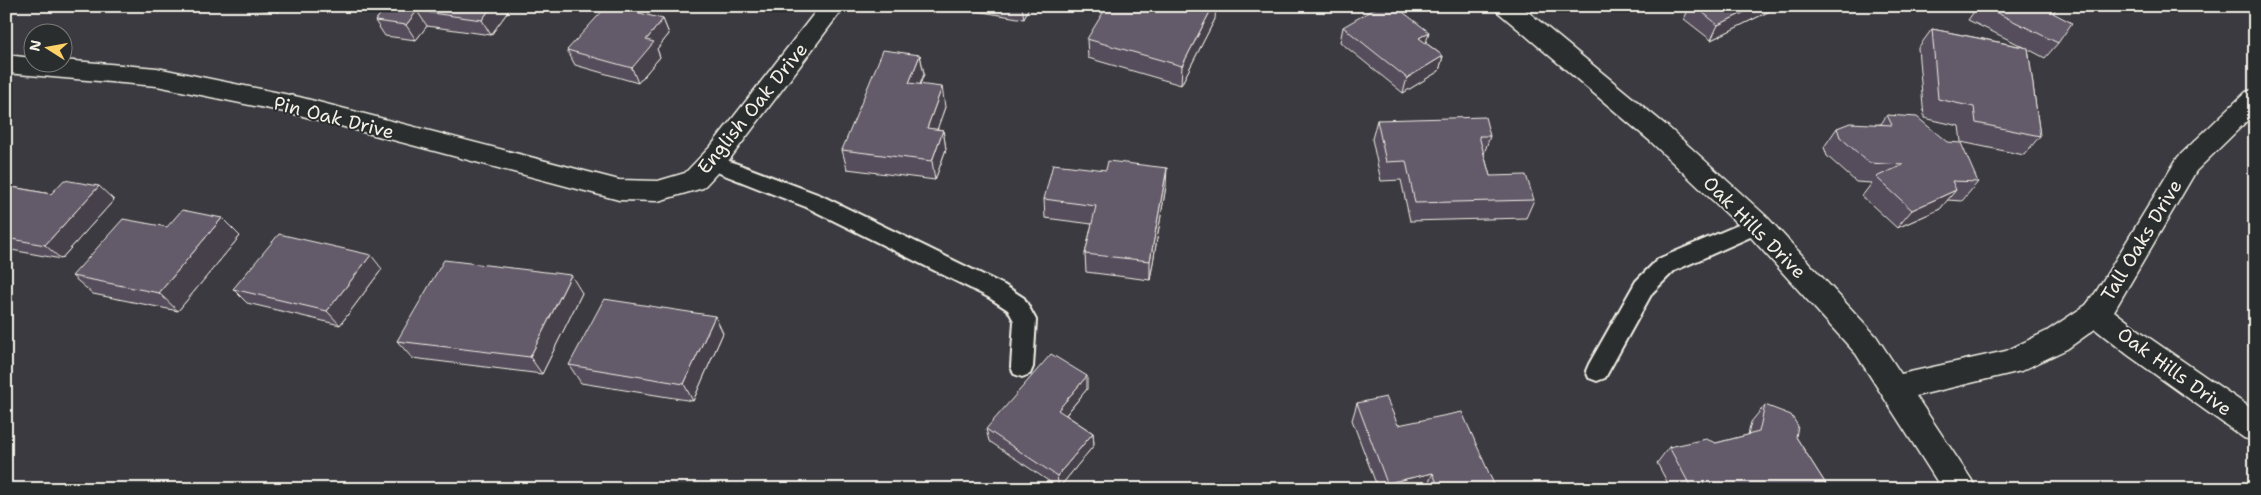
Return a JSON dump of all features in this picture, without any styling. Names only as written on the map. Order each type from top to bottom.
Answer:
[{"type":"street","name":"English Oak Drive","points":[[658,191],[694,181],[833,6]]},
{"type":"street","name":"Oak Hills Drive","points":[[1506,6],[1659,134],[1757,225],[1866,345],[1960,489]]},
{"type":"street","name":"Pin Oak Drive","points":[[6,64],[157,78],[299,106],[619,190],[658,191]]},
{"type":"street","name":"Tall Oaks Drive","points":[[1895,388],[2011,362],[2058,340],[2096,312],[2106,300],[2187,164],[2255,98]]},
{"type":"street","name":"Oak Hills Drive","points":[[2096,312],[2138,346],[2255,428]]},
{"type":"lane","points":[[711,162],[813,201],[1002,295],[1016,304],[1025,320],[1022,367]]},
{"type":"lane","points":[[1597,371],[1644,287],[1666,265],[1757,225]]},
{"type":"building","points":[[387,6],[492,6],[482,20],[417,11],[406,25],[375,21]]},
{"type":"building","points":[[607,6],[663,19],[646,40],[654,42],[632,68],[567,50]]},
{"type":"building","points":[[1107,6],[1213,6],[1182,66],[1087,39]]},
{"type":"building","points":[[1379,6],[1395,6],[1429,32],[1419,38],[1443,56],[1407,78],[1343,27]]},
{"type":"building","points":[[1695,6],[1757,6],[1718,25]]},
{"type":"building","points":[[1983,6],[2058,6],[2053,13],[2072,23],[2058,43]]},
{"type":"building","points":[[1932,29],[2028,48],[2040,136],[1976,123],[1974,107],[1938,99]]},
{"type":"building","points":[[883,50],[920,55],[909,83],[942,87],[927,128],[943,130],[932,161],[842,150]]},
{"type":"building","points":[[1887,115],[1917,117],[1947,142],[1961,143],[1978,182],[1952,181],[1956,190],[1912,210],[1876,177],[1903,165],[1869,163],[1840,137],[1837,128],[1850,123],[1892,125]]},
{"type":"building","points":[[1485,117],[1490,136],[1479,136],[1490,176],[1526,175],[1534,200],[1415,203],[1406,161],[1386,162],[1377,120]]},
{"type":"building","points":[[1108,161],[1167,168],[1150,261],[1085,254],[1096,206],[1044,199],[1053,164],[1106,170]]},
{"type":"building","points":[[64,180],[99,186],[45,245],[6,238],[6,186],[51,194]]},
{"type":"building","points":[[182,210],[222,218],[159,293],[72,276],[123,219],[167,227]]},
{"type":"building","points":[[279,234],[371,255],[327,311],[233,289]]},
{"type":"building","points":[[444,260],[571,275],[530,357],[397,341]]},
{"type":"building","points":[[604,299],[715,316],[684,384],[569,365]]},
{"type":"building","points":[[1051,354],[1087,376],[1058,410],[1093,433],[1057,476],[986,429]]},
{"type":"building","points":[[1386,397],[1398,425],[1462,412],[1496,489],[1439,489],[1433,473],[1387,483],[1357,403]]},
{"type":"building","points":[[1765,405],[1791,415],[1798,426],[1796,437],[1829,489],[1692,489],[1669,447],[1706,439],[1716,443],[1759,432]]}]
